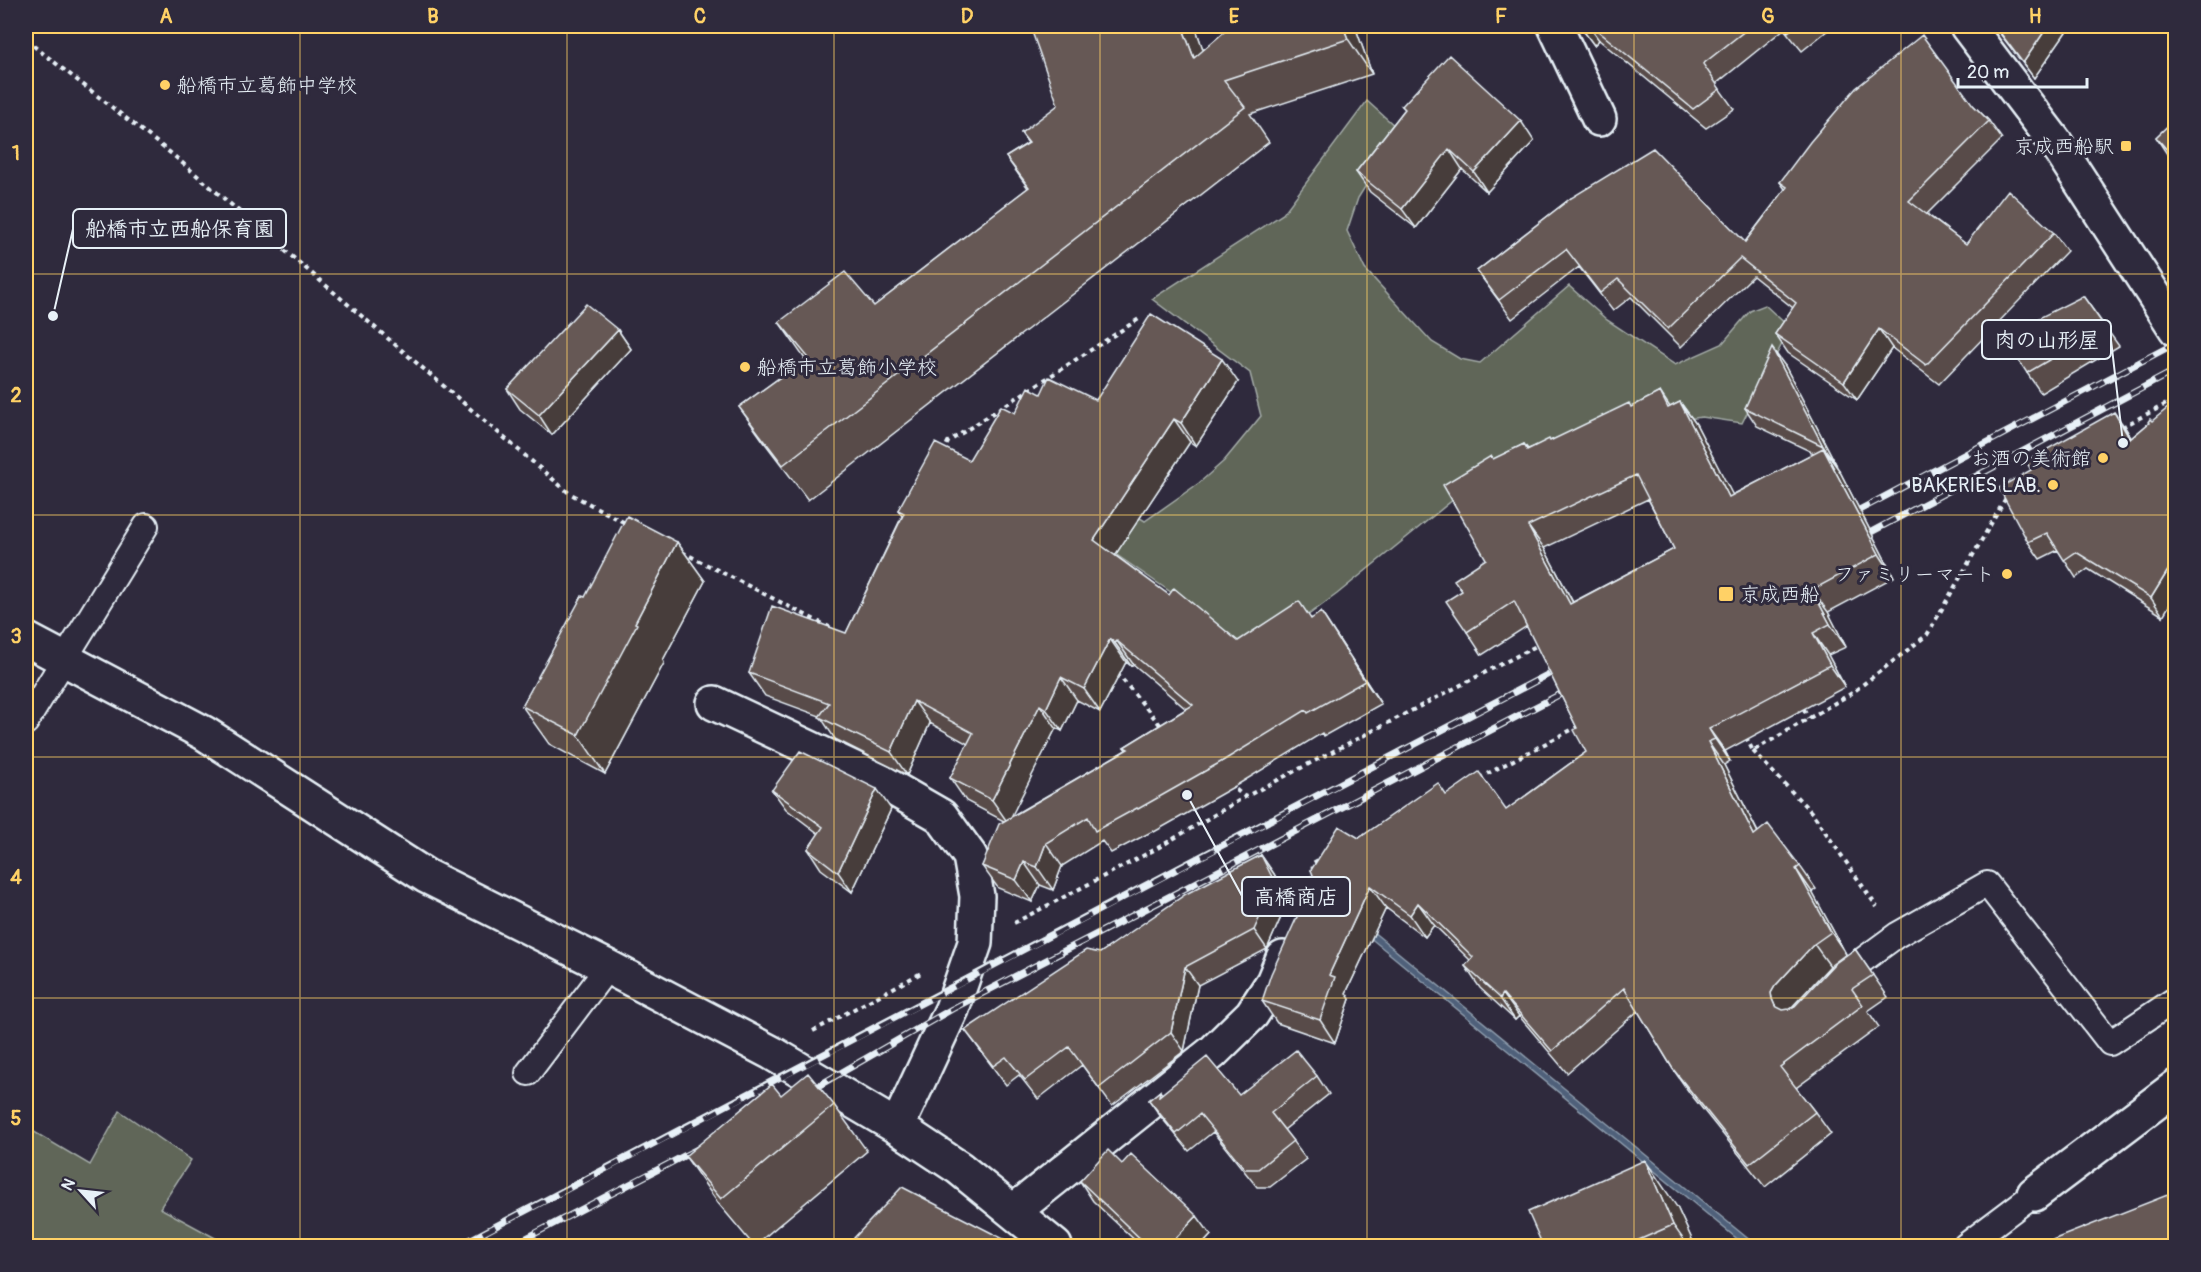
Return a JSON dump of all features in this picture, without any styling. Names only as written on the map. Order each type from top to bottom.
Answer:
[{"type":"street","points":[[1555,26],[1599,119]]},
{"type":"street","points":[[1967,26],[2055,142],[2173,319]]},
{"type":"street","points":[[26,639],[204,733],[426,876],[608,967],[772,1053],[897,1127],[959,1168],[1055,1246]]},
{"type":"street","points":[[714,704],[882,782],[941,816],[970,856],[977,896],[975,943],[951,1009],[897,1127]]},
{"type":"street","points":[[1014,1211],[1213,1052],[1252,1014],[1273,982],[1310,899]]},
{"type":"street","points":[[2034,1194],[2175,1087]]},
{"type":"lane","points":[[26,722],[146,526]]},
{"type":"lane","points":[[1824,993],[1840,976],[1897,935],[1987,884],[2110,1043],[2175,999]]},
{"type":"lane","points":[[528,1073],[608,967]]},
{"type":"lane","points":[[1965,1246],[2034,1194]]},
{"type":"path","points":[[26,40],[173,155],[569,493],[634,527]]},
{"type":"path","points":[[938,462],[948,442],[1142,317]]},
{"type":"path","points":[[2115,430],[2175,399]]},
{"type":"path","points":[[1753,751],[1852,693],[1927,635],[2009,493]]},
{"type":"path","points":[[676,549],[835,630]]},
{"type":"path","points":[[772,1053],[975,943],[1154,850],[1245,797],[1543,642]]},
{"type":"path","points":[[1112,669],[1121,676],[1169,735]]},
{"type":"path","points":[[1804,709],[1809,718]]},
{"type":"path","points":[[1470,782],[1585,723]]},
{"type":"path","points":[[1743,731],[1753,751],[1813,814],[1897,935]]},
{"type":"path","points":[[1228,783],[1245,797]]},
{"type":"path","points":[[1310,899],[1313,862],[1324,857]]},
{"type":"green space","points":[[1367,101],[1397,128],[1389,149],[1358,198],[1347,231],[1365,269],[1432,342],[1460,359],[1480,363],[1569,286],[1607,320],[1675,365],[1722,344],[1750,311],[1765,305],[1790,328],[1742,423],[1702,417],[1687,419],[1454,499],[1337,594],[1251,657],[1178,597],[1057,514],[1073,476],[1145,521],[1199,483],[1224,461],[1261,416],[1250,373],[1152,299],[1283,214]]},
{"type":"green space","points":[[120,1111],[191,1160],[160,1208],[230,1246],[26,1246],[26,1127],[90,1165]]},
{"type":"water","points":[[1339,904],[1757,1246],[1746,1246],[1335,909]]},
{"type":"building","points":[[1030,26],[1182,26],[1194,58],[1231,26],[1343,26],[1348,39],[1224,80],[1245,107],[783,465],[739,407],[808,357],[779,322],[845,272],[874,306],[1029,187],[1006,157],[1029,143],[1021,133],[1058,105]]},
{"type":"building","points":[[1592,26],[1751,26],[1703,64],[1720,89],[1693,109]]},
{"type":"building","points":[[1784,26],[1796,26],[1788,32]]},
{"type":"building","points":[[1995,26],[2048,26],[2023,63]]},
{"type":"building","points":[[1922,35],[1973,105],[1989,121],[1909,201],[1966,244],[2008,190],[2054,233],[1926,365],[1879,329],[1844,382],[1775,334],[1796,303],[1740,258],[1668,329],[1618,279],[1600,293],[1566,249],[1499,300],[1477,271],[1571,198],[1653,148],[1745,242],[1787,187],[1780,182],[1810,142],[1856,88]]},
{"type":"building","points":[[1449,55],[1521,121],[1474,172],[1449,149],[1402,209],[1356,172],[1405,109],[1402,106]]},
{"type":"building","points":[[2175,119],[2175,159],[2156,137]]},
{"type":"building","points":[[2083,296],[2105,327],[2027,373],[2003,336]]},
{"type":"building","points":[[586,304],[618,330],[539,415],[507,389]]},
{"type":"building","points":[[1151,314],[1222,359],[1181,423],[1174,419],[1094,540],[1169,595],[1174,588],[1238,641],[1299,601],[1311,619],[1321,612],[1365,681],[1308,713],[1306,710],[1221,762],[1095,831],[1088,817],[1046,843],[1037,867],[1024,862],[1016,880],[982,866],[999,824],[1128,749],[1124,747],[1193,705],[1117,641],[1115,643],[1110,639],[1084,689],[1061,677],[1046,709],[1040,705],[992,800],[950,778],[973,733],[914,701],[891,752],[819,717],[829,703],[749,673],[772,606],[846,633],[904,513],[898,510],[935,443],[969,460],[1001,406],[1015,413],[1028,387],[1041,394],[1049,377],[1096,400]]},
{"type":"building","points":[[1772,348],[1823,446],[1745,408]]},
{"type":"building","points":[[1660,392],[1668,408],[1680,402],[1729,497],[1823,448],[1879,554],[1812,590],[1830,624],[1813,633],[1830,665],[1709,729],[1715,739],[1708,742],[1754,835],[1768,824],[1800,866],[1796,869],[1831,932],[1814,944],[1775,986],[1771,993],[1775,1006],[1783,1010],[1795,1006],[1834,964],[1855,949],[1873,975],[1852,989],[1863,1005],[1780,1067],[1815,1112],[1749,1164],[1673,1069],[1624,988],[1552,1051],[1503,994],[1500,998],[1465,966],[1473,957],[1418,903],[1410,915],[1370,886],[1329,975],[1335,977],[1320,1020],[1262,1001],[1271,974],[1312,884],[1311,870],[1339,826],[1359,838],[1438,783],[1446,795],[1479,772],[1506,810],[1586,752],[1574,730],[1577,728],[1514,601],[1467,632],[1446,601],[1462,591],[1454,580],[1486,559],[1443,485],[1491,456],[1493,459],[1524,444],[1527,450],[1629,403],[1631,407]],"holes":[[[1636,475],[1674,549],[1570,604],[1528,526]]]},
{"type":"building","points":[[2175,402],[2175,559],[2151,598],[2076,552],[2064,560],[2047,533],[2028,542],[1999,488],[2031,470],[2026,461],[2114,412],[2130,439],[2149,423],[2150,419],[2152,421]]},
{"type":"building","points":[[627,516],[677,542],[635,623],[637,624],[578,735],[522,706],[582,596],[585,597]]},
{"type":"building","points":[[800,751],[877,789],[838,872],[808,849],[823,827],[772,790]]},
{"type":"building","points":[[1261,855],[1275,883],[1254,930],[1185,967],[1171,1032],[1099,1088],[1069,1047],[1025,1080],[1006,1057],[993,1066],[965,1030],[1086,950],[1100,953],[1186,894]]},
{"type":"building","points":[[1296,1050],[1317,1076],[1271,1113],[1293,1141],[1258,1169],[1245,1169],[1200,1114],[1176,1134],[1149,1100],[1160,1091],[1159,1096],[1207,1057],[1239,1095]]},
{"type":"building","points":[[808,1073],[834,1105],[721,1199],[685,1156],[772,1084],[781,1095]]},
{"type":"building","points":[[1108,1150],[1122,1164],[1131,1154],[1197,1216],[1168,1246],[1148,1246],[1080,1181]]},
{"type":"building","points":[[1645,1160],[1673,1225],[1625,1246],[1543,1246],[1528,1212]]},
{"type":"building","points":[[902,1187],[1017,1246],[863,1246],[854,1238]]},
{"type":"building","points":[[2175,1192],[2175,1246],[2037,1246]]},
{"type":"building","points":[[1963,1241],[1966,1246],[1955,1246]]},
{"type":"railway","points":[[1844,518],[2176,343]]},
{"type":"railway","points":[[1858,539],[2176,370]]},
{"type":"railway","points":[[458,1246],[1566,665]]},
{"type":"railway","points":[[804,1094],[952,1009],[1576,686]]},
{"type":"railway","points":[[511,1246],[703,1146]]},
{"type":"place","name":"船橋市立葛飾中学校","points":[[165,85]]},
{"type":"place","name":"京成西船駅","points":[[2126,146]]},
{"type":"place","name":"船橋市立西船保育園","points":[[53,316]]},
{"type":"place","name":"船橋市立葛飾小学校","points":[[745,367]]},
{"type":"place","name":"肉の山形屋","points":[[2123,443]]},
{"type":"place","name":"お酒の美術館","points":[[2103,458]]},
{"type":"place","name":"BAKERIES LAB.","points":[[2053,485]]},
{"type":"place","name":"ファミリーマート","points":[[2007,574]]},
{"type":"place","name":"京成西船","points":[[1726,594]]},
{"type":"place","name":"高橋商店","points":[[1187,795]]}]
